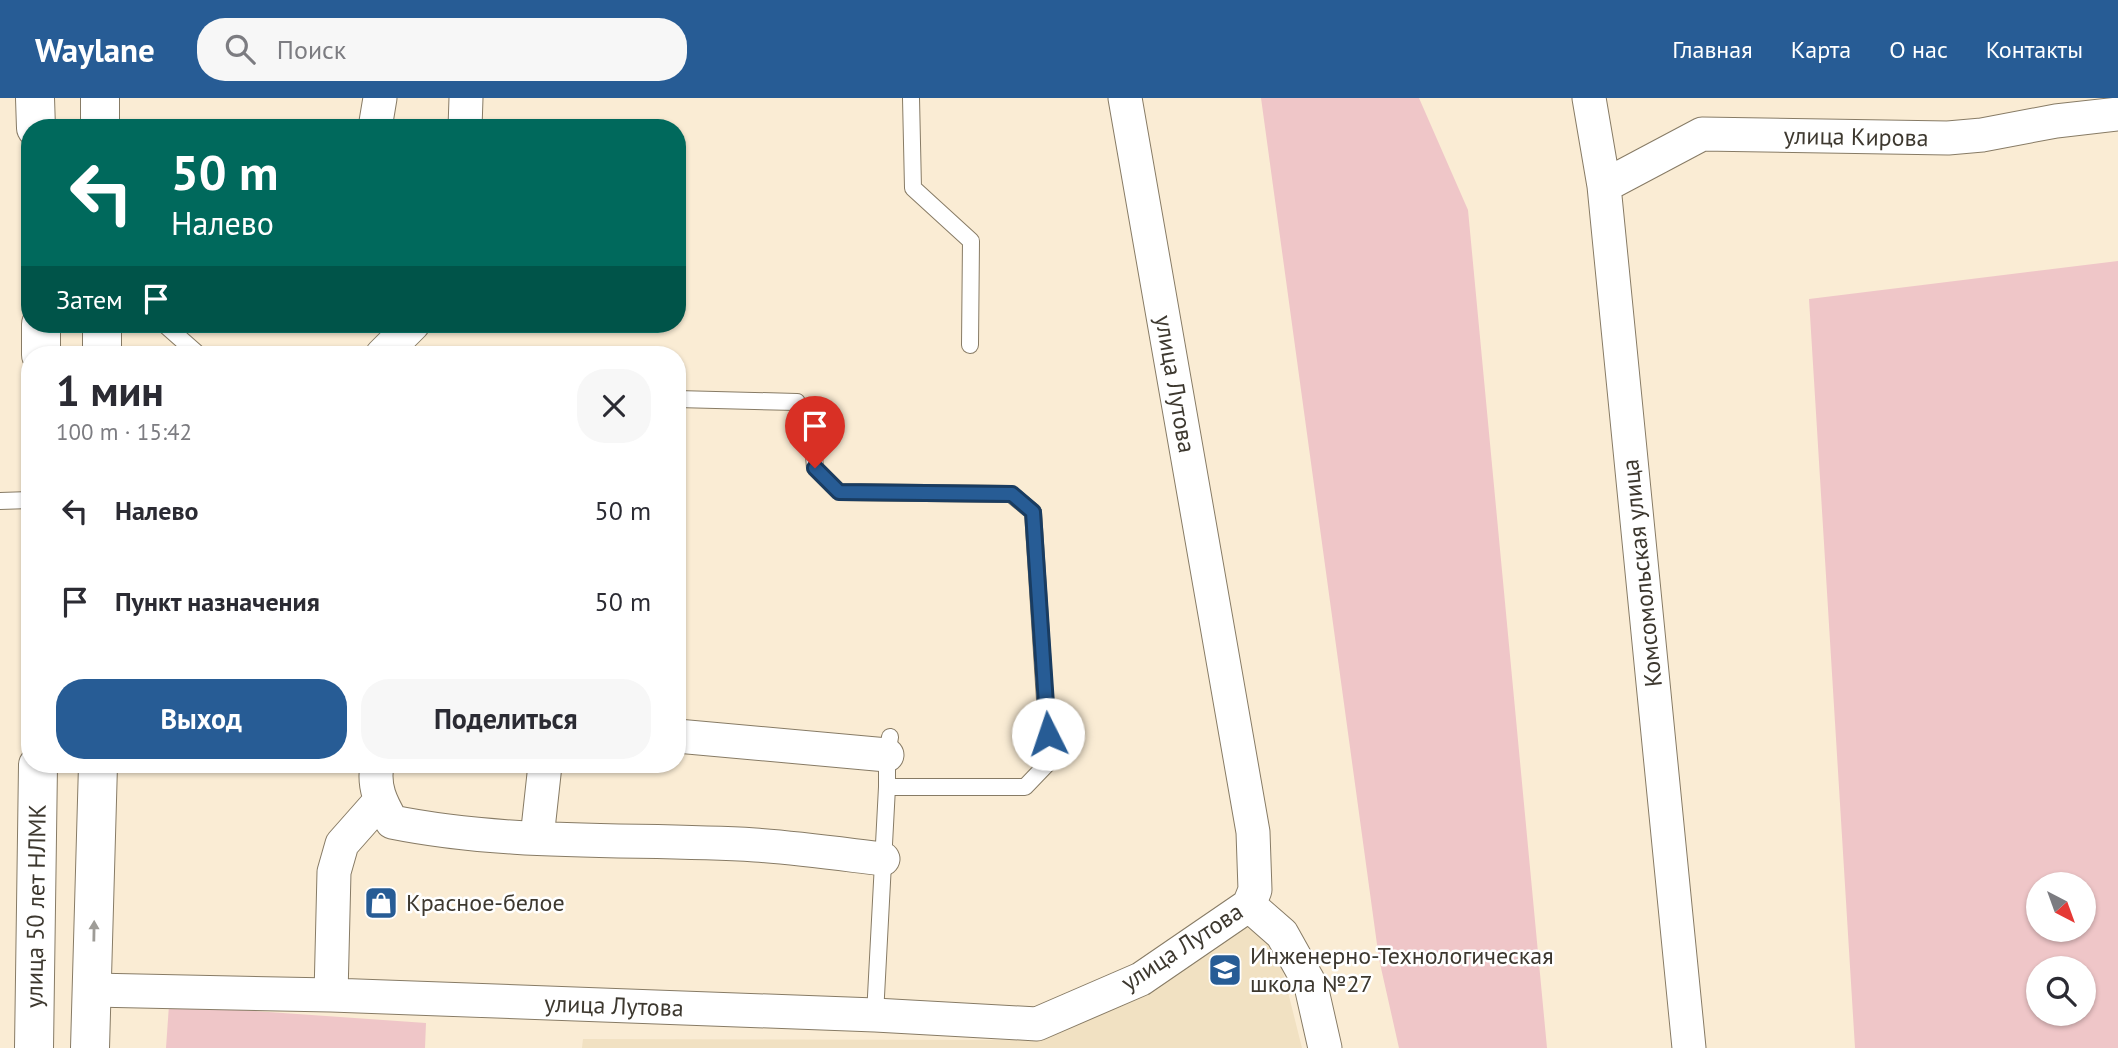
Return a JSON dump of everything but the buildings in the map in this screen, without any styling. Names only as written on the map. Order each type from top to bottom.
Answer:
[{"type":"main road","points":[[36,98],[36,119]]},
{"type":"main road","points":[[100,98],[100,119]]},
{"type":"main road","name":"улица 50 лет НЛМК","points":[[34,1048],[38,773]]},
{"type":"main road","points":[[90,1048],[98,773]]},
{"type":"street","points":[[376,119],[380,98]]},
{"type":"street","points":[[465,119],[466,98]]},
{"type":"street","name":"улица Лутова","points":[[93,990],[331,995],[875,1015],[1037,1024],[1141,979],[1249,905],[1255,890],[1253,832],[1125,98]]},
{"type":"street","name":"Комсомольская улица","points":[[1589,98],[1604,186],[1689,1048]]},
{"type":"street","name":"улица Кирова","points":[[1604,186],[1702,134],[1948,138],[2118,114]]},
{"type":"street","points":[[391,346],[404,333]]},
{"type":"street","points":[[686,736],[888,746]]},
{"type":"street","points":[[376,773],[380,801],[392,822],[436,831],[537,838],[756,845],[883,859]]},
{"type":"street","points":[[537,838],[544,773]]},
{"type":"street","points":[[331,995],[334,872],[342,844],[380,801]]},
{"type":"street","points":[[1249,905],[1282,934],[1311,986],[1325,1048]]},
{"type":"lane","points":[[911,98],[912,188],[971,241],[970,345]]},
{"type":"lane","points":[[174,333],[189,346]]},
{"type":"lane","points":[[686,399],[797,401],[813,430],[815,468],[839,492],[1012,494],[1033,512],[1049,762],[1025,786],[887,787]]},
{"type":"lane","points":[[0,501],[21,500]]},
{"type":"lane","points":[[875,1015],[888,746]]},
{"type":"shaded area","points":[[1261,98],[1419,98],[1468,210],[1547,1048],[1399,1048],[1379,959]]},
{"type":"shaded area","points":[[2118,261],[2118,1048],[1855,1048],[1809,299]]},
{"type":"shaded area","name":"Инженерно-Технологическая школа №27","points":[[1241,924],[1276,944],[1302,1048],[582,1048],[583,1039],[1011,1040],[1110,1006]]},
{"type":"shaded area","points":[[169,1005],[426,1023],[425,1048],[166,1048]]},
{"type":"place","name":"Красное-белое","points":[[381,903]]},
{"type":"place","name":"Инженерно-Технологическая школа №27","points":[[1225,970]]},
{"type":"route","points":[[815,468],[839,492],[1012,494],[1033,512],[1048,734]]}]
